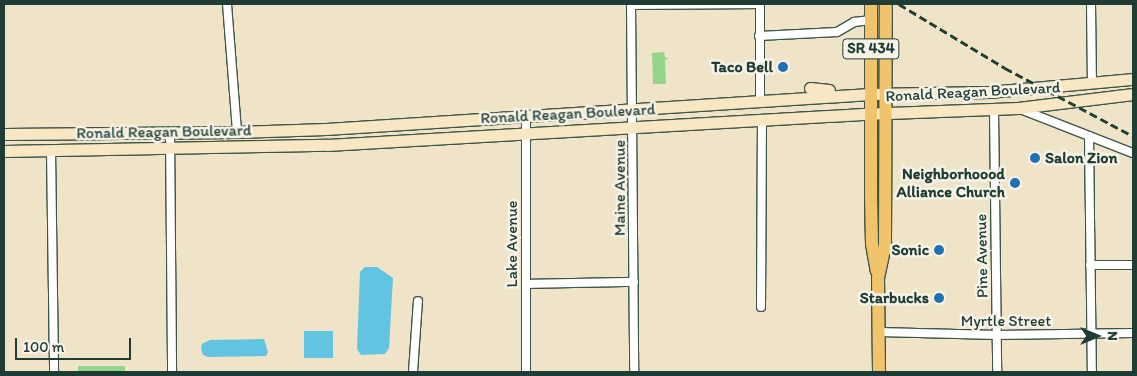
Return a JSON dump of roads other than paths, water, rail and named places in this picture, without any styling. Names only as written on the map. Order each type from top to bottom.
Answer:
[{"type":"main road","name":"SR 434","points":[[871,4],[869,113],[872,244],[878,278],[879,372]]},
{"type":"main road","name":"SR 434","points":[[878,278],[885,244],[886,4]]},
{"type":"main road","name":"Ronald Reagan Boulevard","points":[[4,134],[237,132],[634,111],[870,94],[989,92],[1133,79]]},
{"type":"main road","points":[[810,88],[831,90],[838,96]]},
{"type":"main road","name":"Ronald Reagan Boulevard","points":[[4,151],[327,146],[526,132],[886,112],[994,110],[1133,94]]},
{"type":"street","points":[[228,4],[237,132]]},
{"type":"street","points":[[631,4],[760,4],[760,101]]},
{"type":"street","name":"Maine Avenue","points":[[631,4],[634,111],[634,372]]},
{"type":"street","points":[[1091,4],[1092,83]]},
{"type":"street","points":[[760,36],[837,32],[854,22],[871,20]]},
{"type":"street","points":[[1018,108],[1133,153]]},
{"type":"street","name":"Pine Avenue","points":[[994,110],[997,372]]},
{"type":"street","name":"Lake Avenue","points":[[526,116],[526,372]]},
{"type":"street","points":[[761,307],[762,119]]},
{"type":"street","points":[[170,132],[172,372]]},
{"type":"street","points":[[1090,136],[1092,372]]},
{"type":"street","points":[[51,150],[54,372]]},
{"type":"street","points":[[1090,265],[1133,264]]},
{"type":"street","points":[[526,284],[634,282]]},
{"type":"street","points":[[413,372],[418,301]]},
{"type":"street","name":"Myrtle Street","points":[[879,332],[997,335],[1133,333]]},
{"type":"water","points":[[365,267],[377,267],[393,278],[389,348],[385,354],[361,355],[357,349],[360,272]]},
{"type":"water","points":[[304,331],[333,331],[333,358],[304,358]]},
{"type":"water","points":[[264,339],[268,352],[266,356],[208,357],[203,355],[201,349],[202,344],[210,340]]},
{"type":"railway","points":[[899,4],[1005,68],[1133,136]]},
{"type":"place","name":"Taco Bell","points":[[783,67]]},
{"type":"place","name":"Salon Zion","points":[[1035,158]]},
{"type":"place","name":"Neighborhoood Alliance Church","points":[[1015,183]]},
{"type":"place","name":"Sonic","points":[[939,250]]},
{"type":"place","name":"Starbucks","points":[[939,298]]}]
